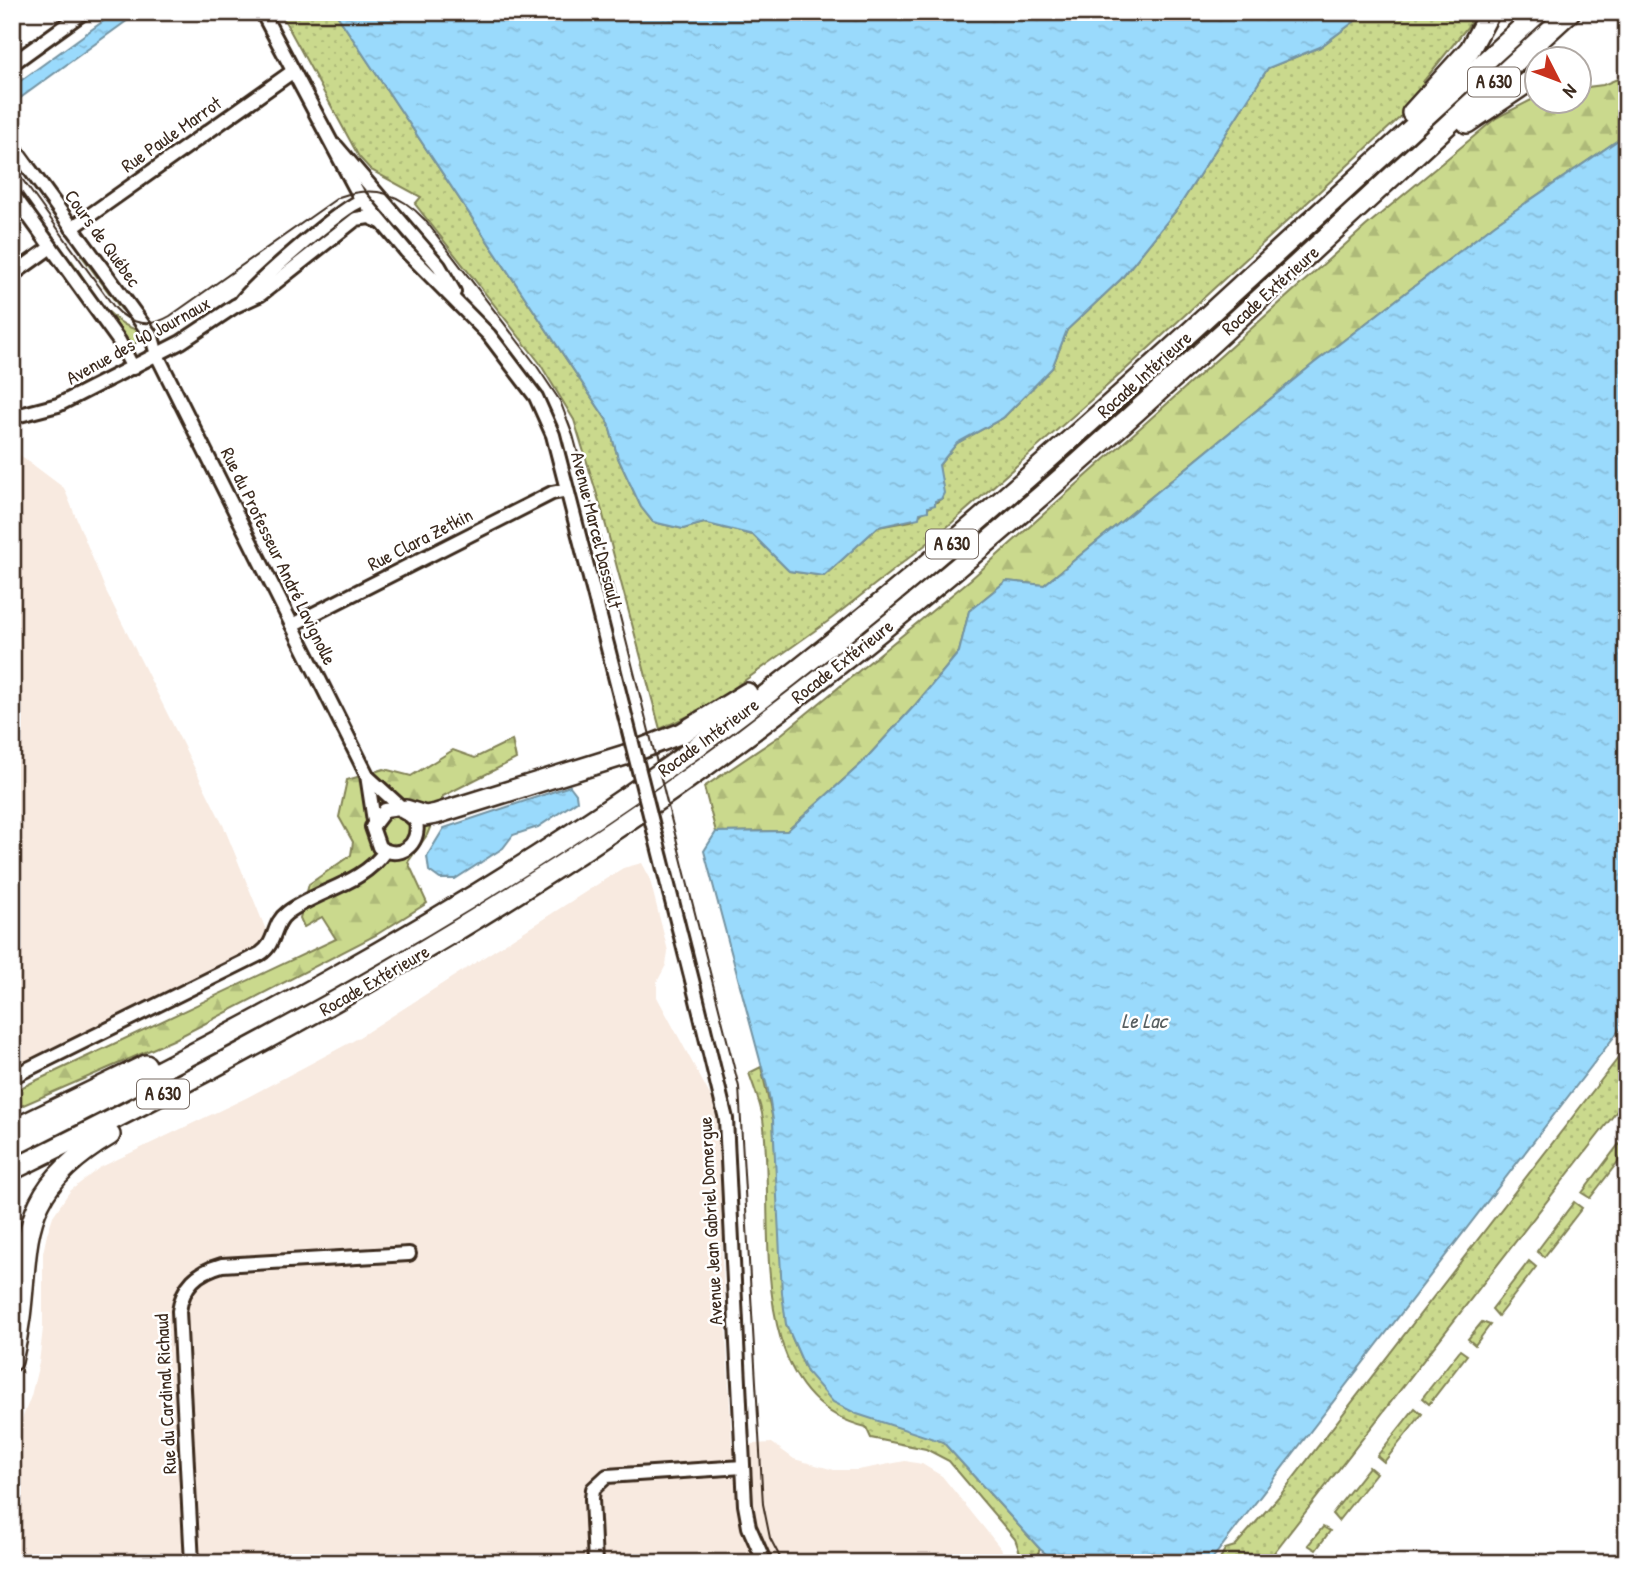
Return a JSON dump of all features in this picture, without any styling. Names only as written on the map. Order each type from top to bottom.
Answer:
[{"type":"highway","points":[[1328,206],[1457,65],[1482,32],[1490,12]]},
{"type":"highway","name":"Rocade Intérieure","points":[[12,1146],[304,996],[456,907],[630,794],[774,689],[938,555],[1112,404],[1539,12]]},
{"type":"highway","name":"Rocade Extérieure","points":[[12,1170],[312,1015],[543,877],[682,782],[820,680],[988,541],[1420,154],[1570,12]]},
{"type":"highway","points":[[1420,154],[1442,145],[1492,104],[1524,84]]},
{"type":"highway","points":[[403,809],[425,816],[436,814],[625,755],[682,733],[751,691],[938,555]]},
{"type":"highway","points":[[12,1123],[62,1104],[304,996]]},
{"type":"highway","points":[[12,1361],[18,1329],[20,1249],[24,1226],[51,1177],[78,1153],[192,1090],[312,1015]]},
{"type":"highway","points":[[12,1130],[62,1104]]},
{"type":"street","points":[[12,64],[84,12]]},
{"type":"street","name":"Avenue Marcel Dassault","points":[[262,12],[343,169],[363,200],[456,298]]},
{"type":"street","name":"Rue Paule Marrot","points":[[72,228],[292,72]]},
{"type":"street","name":"Avenue Marcel Dassault","points":[[331,142],[439,266],[456,298]]},
{"type":"street","name":"Cours de Québec","points":[[12,145],[152,337],[157,355]]},
{"type":"street","points":[[300,262],[311,247],[363,200],[368,183]]},
{"type":"street","points":[[12,193],[119,341],[134,368]]},
{"type":"street","name":"Avenue Marcel Dassault","points":[[363,200],[392,224],[489,335],[536,397],[553,435],[645,798]]},
{"type":"street","name":"Avenue des 40 Journaux","points":[[240,303],[255,285],[338,214],[363,200]]},
{"type":"street","name":"Avenue des 40 Journaux","points":[[12,417],[58,405],[157,355],[240,303],[261,294],[356,219],[369,217],[381,222]]},
{"type":"street","points":[[12,275],[51,247]]},
{"type":"street","name":"Rue du Professeur André Lavignolle","points":[[157,355],[367,775],[374,821]]},
{"type":"street","name":"Rue Clara Zetkin","points":[[292,625],[552,493],[567,490]]},
{"type":"street","name":"Rue du Professeur André Lavignolle","points":[[367,775],[403,809]]},
{"type":"street","name":"Avenue Jean Gabriel Domergue","points":[[645,798],[726,1119],[743,1467],[749,1527],[765,1563]]},
{"type":"street","points":[[403,809],[416,821],[413,844],[400,852],[385,850],[375,841],[374,821],[384,810],[403,809]]},
{"type":"street","points":[[12,1077],[260,954],[271,944],[284,915],[368,869],[385,850]]},
{"type":"street","name":"Rue du Cardinal Richaud","points":[[192,1563],[179,1311],[187,1286],[203,1272],[222,1265],[410,1254]]},
{"type":"street","points":[[595,1563],[593,1489],[607,1476],[743,1467]]},
{"type":"shaded area","points":[[12,449],[64,488],[106,591],[224,827],[275,952],[12,1083]]},
{"type":"shaded area","points":[[642,863],[649,876],[668,951],[666,965],[657,982],[657,997],[718,1110],[725,1204],[722,1254],[732,1445],[772,1443],[794,1459],[834,1470],[858,1470],[905,1461],[922,1464],[942,1476],[1002,1550],[1003,1557],[999,1563],[12,1563],[12,1445],[31,1396],[39,1363],[43,1328],[43,1253],[47,1234],[53,1216],[70,1191],[99,1168],[246,1098],[353,1041],[623,868]]},
{"type":"green space","points":[[280,12],[335,12],[608,422],[618,458],[641,507],[653,522],[683,529],[704,523],[753,535],[789,571],[824,576],[878,527],[911,521],[942,498],[939,465],[957,443],[1003,418],[1052,368],[1067,330],[1121,279],[1178,208],[1268,68],[1320,47],[1367,12],[1474,12],[1469,25],[1423,82],[1431,89],[1125,370],[938,535],[827,622],[706,708],[660,729],[602,511],[574,420],[539,362],[415,204],[421,197],[371,170],[359,157]]},
{"type":"green space","points":[[1627,75],[1627,134],[1495,224],[1313,364],[1044,585],[1006,581],[969,611],[959,652],[916,704],[861,764],[787,831],[716,832],[704,787],[778,737],[971,579],[1366,226],[1496,118],[1524,104],[1524,116],[1594,116],[1594,86]]},
{"type":"green space","points":[[85,252],[132,317],[121,309],[81,255]]},
{"type":"green space","points":[[72,261],[110,314],[131,328],[143,331],[147,337],[128,347],[68,264]]},
{"type":"green space","points":[[512,740],[516,759],[443,796],[427,835],[408,862],[427,903],[376,935],[173,1040],[12,1110],[12,1092],[336,939],[322,917],[304,927],[300,918],[309,884],[351,855],[353,842],[339,817],[347,780],[384,769],[411,776],[453,750],[475,758]]},
{"type":"green space","points":[[1626,1048],[1627,1098],[1266,1563],[1218,1563],[1225,1549],[1235,1546],[1281,1494]]},
{"type":"green space","points":[[761,1067],[773,1120],[786,1324],[807,1372],[943,1442],[1040,1549],[1038,1553],[1050,1563],[1035,1563],[1028,1556],[1028,1563],[1020,1563],[1015,1539],[949,1461],[926,1449],[871,1438],[866,1427],[826,1409],[798,1379],[781,1341],[772,1297],[763,1119],[749,1073]]},
{"type":"green space","points":[[1619,1144],[1627,1150],[1590,1198],[1582,1193]]},
{"type":"green space","points":[[1574,1202],[1582,1208],[1544,1257],[1537,1251]]},
{"type":"green space","points":[[1529,1261],[1536,1267],[1498,1316],[1492,1309]]},
{"type":"green space","points":[[1482,1322],[1490,1325],[1475,1345],[1468,1339]]},
{"type":"green space","points":[[1460,1350],[1467,1355],[1429,1404],[1422,1398]]},
{"type":"green space","points":[[1415,1408],[1422,1414],[1384,1462],[1377,1456]]},
{"type":"green space","points":[[1369,1467],[1376,1473],[1338,1521],[1332,1514]]},
{"type":"green space","points":[[1323,1527],[1330,1531],[1316,1550],[1308,1545]]},
{"type":"water","points":[[116,12],[139,12],[12,104],[12,87]]},
{"type":"water","points":[[335,12],[1367,12],[1320,47],[1268,68],[1178,208],[1121,279],[1067,330],[1052,368],[1003,418],[957,443],[939,465],[944,493],[941,499],[928,507],[928,511],[920,513],[919,518],[878,527],[824,576],[789,571],[753,535],[704,523],[683,529],[653,522],[641,507],[618,458],[608,422]]},
{"type":"water","name":"Le Lac","points":[[1627,134],[1627,1020],[1209,1563],[1057,1563],[1040,1549],[943,1442],[857,1414],[833,1402],[807,1372],[786,1324],[773,1120],[768,1090],[704,851],[716,832],[787,831],[861,764],[916,704],[959,652],[969,611],[1006,581],[1044,585],[1313,364],[1495,224]]},
{"type":"water","points":[[570,786],[577,801],[538,827],[513,835],[503,848],[455,879],[440,879],[429,871],[427,856],[444,828]]},
{"type":"tram line","points":[[12,165],[114,307],[127,318],[140,323],[155,322],[170,316],[339,197],[352,193],[375,192],[396,198],[425,220],[536,365],[560,401],[573,435],[592,506],[739,1087],[763,1504],[770,1538],[783,1563]]}]
